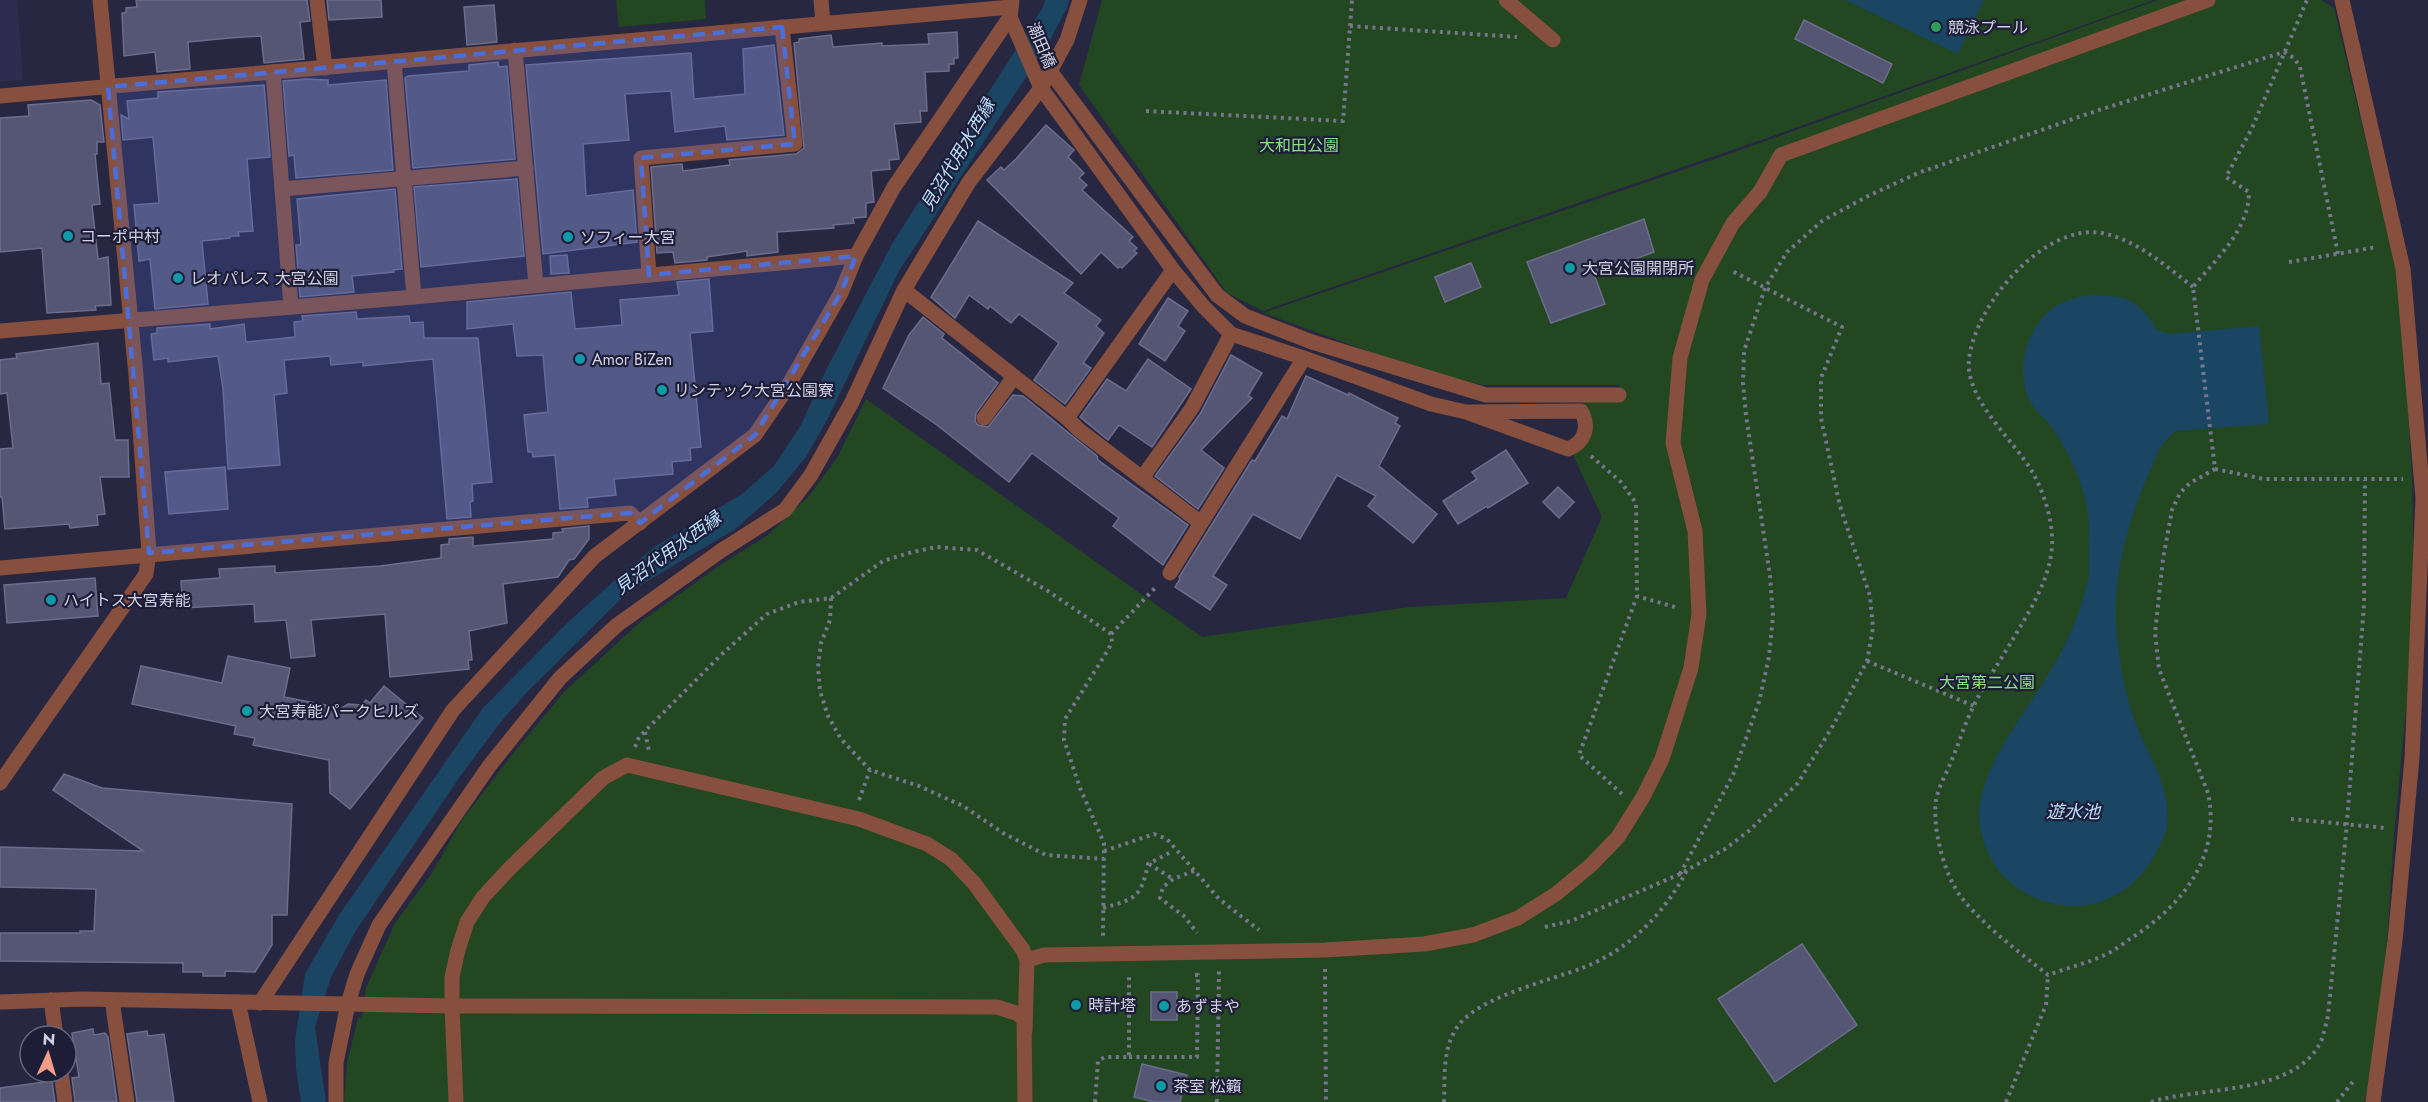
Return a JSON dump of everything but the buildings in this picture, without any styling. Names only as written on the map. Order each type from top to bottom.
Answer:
[{"type":"street","points":[[0,783],[146,574],[149,554],[100,0]]},
{"type":"street","points":[[318,0],[325,68]]},
{"type":"street","points":[[821,0],[823,23]]},
{"type":"street","points":[[336,1102],[336,1063],[348,1004],[357,974],[379,926],[490,765],[560,678],[617,625],[722,550],[785,510],[811,475],[852,402],[904,290],[969,182],[1041,88],[1067,40],[1080,0]]},
{"type":"street","points":[[1506,0],[1553,40]]},
{"type":"street","points":[[1027,960],[1044,955],[1325,950],[1424,944],[1473,935],[1518,918],[1556,894],[1591,865],[1618,837],[1637,808],[1662,759],[1679,710],[1691,668],[1699,614],[1695,531],[1673,443],[1680,358],[1702,280],[1733,223],[1760,192],[1781,156],[2208,0]]},
{"type":"street","points":[[2342,0],[2403,269],[2422,478],[2412,758],[2395,941],[2373,1102]]},
{"type":"street","points":[[0,96],[1011,8]]},
{"type":"street","points":[[267,1003],[453,710],[596,556],[755,435],[785,391],[841,292],[856,256],[894,187],[1011,8]]},
{"type":"street","name":"潮田橋","points":[[1011,8],[1041,88],[1173,270],[1203,306],[1231,334]]},
{"type":"street","points":[[649,275],[641,158],[795,144],[782,27]]},
{"type":"street","points":[[515,50],[536,285]]},
{"type":"street","points":[[394,61],[414,297]]},
{"type":"street","points":[[1050,71],[1217,295],[1245,316],[1312,342],[1486,395],[1619,395]]},
{"type":"street","points":[[273,72],[291,307]]},
{"type":"street","points":[[282,189],[526,168]]},
{"type":"street","points":[[0,331],[414,297],[856,256]]},
{"type":"street","points":[[1067,418],[1173,270]]},
{"type":"street","points":[[904,290],[1067,418],[1079,430],[1201,523]]},
{"type":"street","points":[[1142,478],[1192,408],[1231,334],[1431,404],[1466,411],[1568,449],[1575,446],[1585,434],[1586,426],[1581,411],[1466,411]]},
{"type":"street","points":[[1170,573],[1304,358]]},
{"type":"street","points":[[984,418],[1014,377]]},
{"type":"street","points":[[0,568],[630,513],[640,523]]},
{"type":"street","points":[[456,1102],[452,977],[467,922],[483,897],[510,868],[603,778],[627,765],[853,818],[927,844],[951,859],[974,883],[1023,950],[1027,960],[1025,1102]]},
{"type":"street","points":[[51,1000],[54,1024]]},
{"type":"street","points":[[0,1002],[112,1000],[452,1006],[997,1007],[1019,1014],[1024,1021],[1025,1031]]},
{"type":"street","points":[[112,1000],[127,1102]]},
{"type":"street","points":[[238,1002],[260,1102]]},
{"type":"street","points":[[63,1084],[65,1102]]},
{"type":"path","points":[[1146,111],[1343,121],[1352,0]]},
{"type":"path","points":[[2193,287],[2233,239],[2249,209],[2248,192],[2226,177],[2252,128],[2307,0]]},
{"type":"path","points":[[1350,26],[1517,38]]},
{"type":"path","points":[[1680,874],[1733,775],[1760,702],[1769,657],[1773,616],[1770,576],[1743,383],[1744,351],[1766,288],[1787,252],[1822,221],[1908,178],[2096,111],[2284,52],[2294,58],[2300,67],[2338,254]]},
{"type":"path","points":[[2048,975],[2001,937],[1960,896],[1938,850],[1936,799],[1974,706],[2034,602],[2048,570],[2052,537],[2047,504],[2033,472],[1977,396],[1969,363],[1973,337],[1985,312],[2017,271],[2056,240],[2080,234],[2101,233],[2128,242],[2152,255],[2193,287],[2215,469]]},
{"type":"path","points":[[2289,262],[2398,243]]},
{"type":"path","points":[[1518,918],[1526,926],[1545,927],[1571,921],[1680,874],[1725,849],[1750,830],[1798,783],[1834,724],[1867,661],[1873,628],[1870,596],[1840,506],[1821,418],[1821,378],[1842,327],[1713,261]]},
{"type":"path","points":[[1575,446],[1599,460],[1621,482],[1636,503],[1637,596],[1579,755],[1637,808]]},
{"type":"path","points":[[2048,975],[2107,954],[2157,921],[2184,895],[2201,864],[2207,846],[2211,829],[2208,793],[2159,669],[2155,633],[2163,559],[2172,510],[2180,493],[2190,483],[2215,469],[2264,480],[2422,478]]},
{"type":"path","points":[[2151,1102],[2270,1080],[2291,1072],[2300,1065],[2321,1040],[2328,1016],[2347,824],[2364,605],[2365,480]]},
{"type":"path","points":[[633,766],[639,737],[722,654],[767,614],[799,602],[831,598],[883,561],[936,547],[977,550],[1048,591],[1111,634],[1112,642],[1065,719],[1064,729],[1064,740],[1080,788],[1104,843],[1103,954]]},
{"type":"path","points":[[1111,634],[1170,573]]},
{"type":"path","points":[[1637,596],[1699,614]]},
{"type":"path","points":[[831,598],[830,620],[820,643],[818,667],[820,691],[828,716],[841,739],[870,770],[920,786],[963,806],[1003,833],[1046,855],[1104,859]]},
{"type":"path","points":[[1867,661],[1974,706]]},
{"type":"path","points":[[853,818],[870,770]]},
{"type":"path","points":[[2291,819],[2404,830]]},
{"type":"path","points":[[1104,851],[1154,834],[1167,839],[1220,899],[1283,950]]},
{"type":"path","points":[[1148,864],[1171,852]]},
{"type":"path","points":[[1103,908],[1131,901],[1144,885],[1148,864]]},
{"type":"path","points":[[1148,864],[1173,879]]},
{"type":"path","points":[[1444,1102],[1447,1047],[1458,1025],[1479,1007],[1584,968],[1620,949],[1648,925],[1677,890],[1688,869]]},
{"type":"path","points":[[1194,871],[1173,879],[1163,887],[1160,898],[1185,917],[1200,936],[1195,952]]},
{"type":"path","points":[[1325,950],[1326,1102]]},
{"type":"path","points":[[1217,1102],[1219,952]]},
{"type":"path","points":[[1129,1057],[1128,974],[1137,974]]},
{"type":"path","points":[[1095,1102],[1098,1061],[1106,1057],[1197,1058],[1198,975],[1187,975]]},
{"type":"path","points":[[2006,1102],[2046,1005],[2048,975]]},
{"type":"highlighted area","points":[[782,27],[795,144],[641,158],[649,275],[856,256],[841,293],[755,435],[640,523],[630,513],[149,553],[108,87]]},
{"type":"shaded area","points":[[0,0],[17,0],[23,80],[0,81]]},
{"type":"green space","points":[[616,0],[705,0],[706,19],[619,27]]},
{"type":"green space","name":"大和田公園","points":[[1102,0],[2154,0],[1767,138],[1263,311],[1227,293],[1079,85]]},
{"type":"green space","name":"大宮第二公園","points":[[2158,0],[2321,0],[2334,8],[2401,287],[2412,478],[2414,575],[2407,698],[2394,836],[2380,1048],[2364,1102],[344,1102],[347,1063],[358,1018],[362,1016],[366,988],[395,923],[432,873],[462,820],[565,691],[639,623],[720,565],[768,535],[809,496],[837,458],[866,399],[1202,637],[1409,607],[1566,598],[1602,517],[1573,455],[1592,430],[1592,418],[1583,402],[1619,402],[1619,385],[1483,385],[1423,371],[1263,313],[1732,153]]},
{"type":"water","name":"見沼代用水西縁","points":[[1045,0],[1069,0],[1049,42],[899,271],[827,420],[806,457],[776,493],[734,530],[627,593],[530,689],[499,724],[459,778],[355,932],[331,977],[315,1027],[326,1102],[301,1102],[295,1041],[305,974],[339,915],[483,708],[567,623],[623,573],[656,546],[742,494],[774,466],[801,425],[826,370],[892,244],[1043,7]]},
{"type":"water","name":"競泳プール","points":[[1845,0],[1984,0],[1958,54]]},
{"type":"water","name":"遊水池","points":[[2091,295],[2114,296],[2130,301],[2143,311],[2157,330],[2170,334],[2259,326],[2269,424],[2175,431],[2162,445],[2156,457],[2136,506],[2124,546],[2117,586],[2116,626],[2128,700],[2136,725],[2161,781],[2167,810],[2167,826],[2154,856],[2135,881],[2110,898],[2097,903],[2067,906],[2033,897],[2008,881],[1990,857],[1981,831],[1979,814],[1981,796],[1987,777],[2018,720],[2063,648],[2078,615],[2088,580],[2089,530],[2082,487],[2060,440],[2030,401],[2025,389],[2023,363],[2030,337],[2054,307],[2063,302]]},
{"type":"place","name":"競泳プール","points":[[1936,27]]},
{"type":"place","name":"コーポ中村","points":[[68,236]]},
{"type":"place","name":"ソフィー大宮","points":[[568,237]]},
{"type":"place","name":"大宮公園開閉所","points":[[1570,268]]},
{"type":"place","name":"レオパレス 大宮公園","points":[[178,278]]},
{"type":"place","name":"Amor BiZen","points":[[580,359]]},
{"type":"place","name":"リンテック大宮公園寮","points":[[662,390]]},
{"type":"place","name":"ハイトス大宮寿能","points":[[51,600]]},
{"type":"place","name":"大宮寿能パークヒルズ","points":[[247,711]]},
{"type":"place","name":"時計塔","points":[[1076,1005]]},
{"type":"place","name":"あずまや","points":[[1164,1006]]},
{"type":"place","name":"茶室 松籟","points":[[1161,1086]]}]
